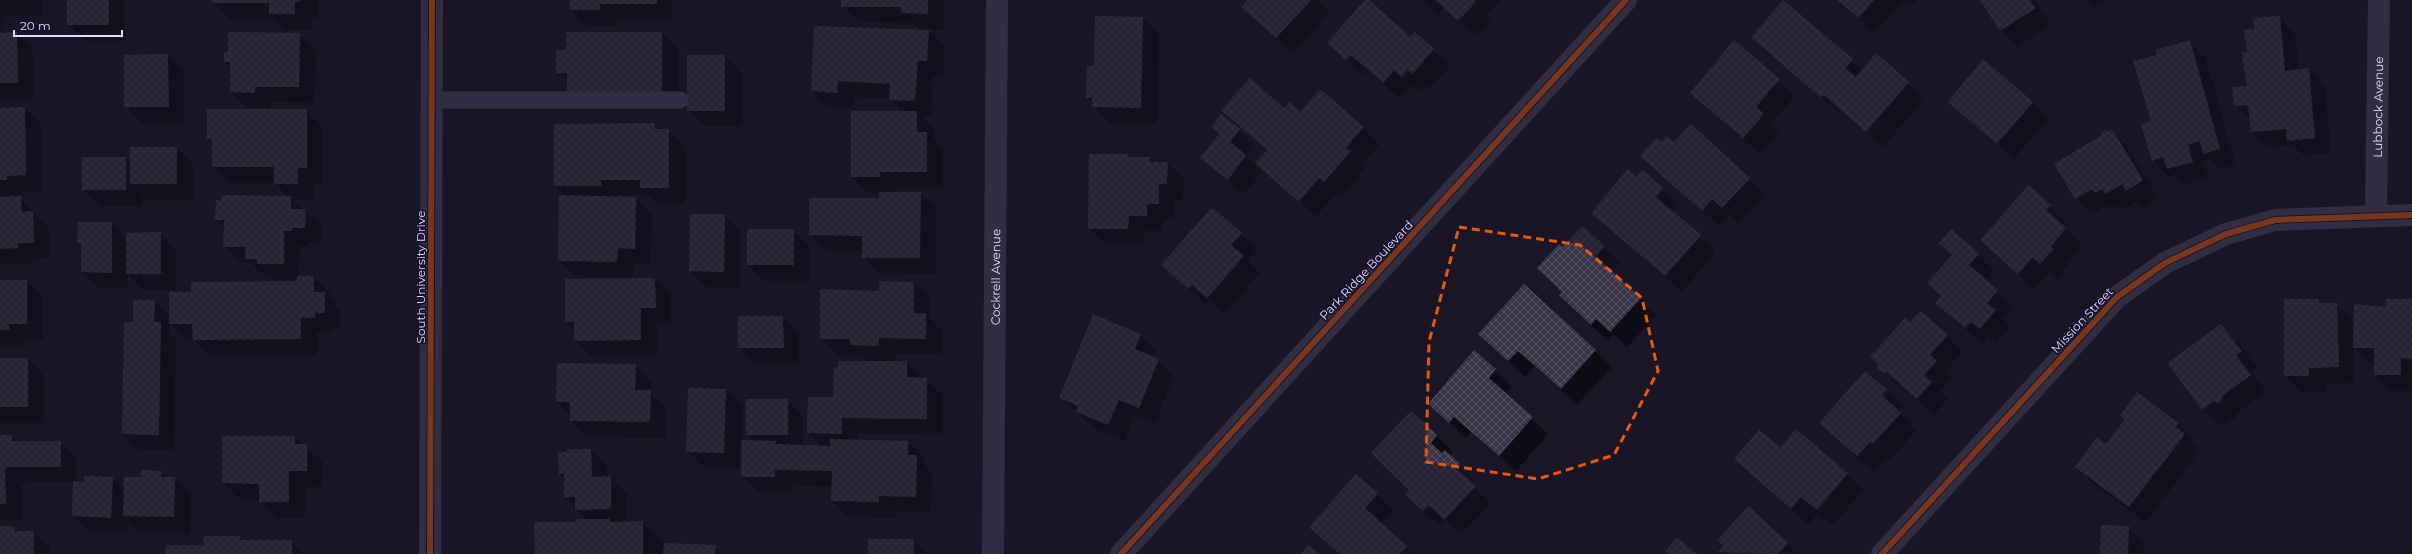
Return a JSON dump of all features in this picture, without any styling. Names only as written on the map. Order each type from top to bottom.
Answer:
[{"type":"street","name":"South University Drive","points":[[430,554],[432,0]]},
{"type":"street","name":"Cockrell Avenue","points":[[994,554],[997,0]]},
{"type":"street","name":"Park Ridge Boulevard","points":[[1121,554],[1626,0]]},
{"type":"street","name":"Lubbock Avenue","points":[[2376,215],[2378,0]]},
{"type":"street","name":"Mission Street","points":[[1882,554],[2117,297],[2165,263],[2226,234],[2276,220],[2376,215],[2412,215]]},
{"type":"lane","points":[[431,100],[680,100]]},
{"type":"highlighted area","points":[[1459,227],[1580,245],[1642,298],[1658,371],[1614,455],[1538,479],[1426,462],[1429,342]]},
{"type":"building","points":[[67,0],[109,0],[109,25],[67,25]]},
{"type":"building","points":[[212,0],[301,0],[301,2],[295,2],[295,14],[269,14],[269,3],[212,3]]},
{"type":"building","points":[[570,0],[657,0],[657,4],[600,4],[600,10],[570,10]]},
{"type":"building","points":[[841,0],[928,0],[928,14],[901,13],[901,7],[841,7]]},
{"type":"building","points":[[1248,0],[1311,0],[1276,38],[1241,7]]},
{"type":"building","points":[[1365,0],[1369,0],[1411,37],[1415,32],[1434,49],[1413,74],[1408,70],[1402,77],[1394,70],[1383,83],[1351,55],[1346,60],[1327,43]]},
{"type":"building","points":[[1435,0],[1474,0],[1476,2],[1458,21]]},
{"type":"building","points":[[1783,0],[1853,59],[1845,68],[1856,77],[1876,53],[1909,82],[1866,132],[1824,95],[1821,98],[1751,37]]},
{"type":"building","points":[[1837,0],[1874,0],[1859,18]]},
{"type":"building","points":[[1980,0],[2030,0],[2036,8],[2000,31]]},
{"type":"building","points":[[1095,16],[1143,17],[1141,108],[1092,107],[1092,98],[1086,98],[1087,65],[1094,66]]},
{"type":"building","points":[[2280,16],[2285,71],[2309,68],[2315,138],[2287,141],[2286,129],[2251,132],[2248,105],[2234,106],[2232,87],[2247,86],[2242,53],[2247,52],[2244,30],[2255,29],[2253,18]]},
{"type":"building","points":[[814,26],[929,30],[927,61],[918,61],[915,101],[889,100],[890,84],[838,81],[837,93],[811,91]]},
{"type":"building","points":[[17,32],[18,83],[0,83],[0,33]]},
{"type":"building","points":[[228,32],[300,33],[299,87],[255,87],[255,93],[230,92],[230,62],[224,62],[224,52],[228,52]]},
{"type":"building","points":[[566,32],[662,32],[662,92],[567,92],[567,73],[556,73],[556,50],[566,50]]},
{"type":"building","points":[[1734,40],[1780,79],[1756,107],[1764,114],[1743,138],[1690,93]]},
{"type":"building","points":[[2190,40],[2220,149],[2203,154],[2200,141],[2188,145],[2193,162],[2167,169],[2163,157],[2152,161],[2141,124],[2151,121],[2133,61],[2157,55],[2156,50]]},
{"type":"building","points":[[168,54],[169,107],[124,107],[124,55]]},
{"type":"building","points":[[687,55],[725,55],[725,111],[687,111]]},
{"type":"building","points":[[1983,59],[2033,102],[1997,144],[1948,102]]},
{"type":"building","points":[[1250,78],[1284,108],[1290,102],[1300,112],[1320,89],[1364,127],[1346,148],[1351,151],[1324,182],[1319,178],[1299,202],[1255,163],[1267,150],[1221,110]]},
{"type":"building","points":[[25,107],[26,175],[7,176],[7,180],[0,180],[0,108]]},
{"type":"building","points":[[207,109],[307,109],[307,168],[298,168],[298,184],[274,184],[274,167],[212,167],[212,139],[207,139]]},
{"type":"building","points":[[851,111],[917,111],[917,132],[927,132],[927,172],[880,172],[880,177],[851,177]]},
{"type":"building","points":[[1221,114],[1240,129],[1230,142],[1246,155],[1228,180],[1200,158],[1220,133],[1211,127]]},
{"type":"building","points":[[655,123],[655,129],[669,129],[669,188],[640,188],[640,180],[601,180],[601,186],[554,186],[554,124]]},
{"type":"building","points":[[1691,124],[1750,178],[1722,208],[1712,199],[1702,211],[1640,156],[1656,138],[1661,142],[1667,136],[1674,142]]},
{"type":"building","points":[[2112,129],[2143,180],[2126,191],[2122,184],[2106,194],[2102,189],[2095,193],[2092,189],[2075,199],[2054,164],[2102,135],[2101,133]]},
{"type":"building","points":[[130,147],[177,147],[177,184],[130,184]]},
{"type":"building","points":[[1089,154],[1128,154],[1128,157],[1150,157],[1150,162],[1168,162],[1167,184],[1159,184],[1159,204],[1147,204],[1147,216],[1129,216],[1128,229],[1088,229]]},
{"type":"building","points":[[82,157],[126,157],[126,190],[82,190]]},
{"type":"building","points":[[1628,169],[1636,177],[1642,170],[1663,188],[1656,197],[1701,235],[1665,276],[1591,213]]},
{"type":"building","points":[[2029,185],[2051,205],[2046,210],[2066,228],[2051,246],[2054,249],[2040,264],[2033,257],[2018,274],[1980,240]]},
{"type":"building","points":[[879,192],[921,192],[920,258],[862,258],[862,236],[809,235],[809,198],[879,198]]},
{"type":"building","points":[[222,195],[291,196],[291,209],[306,209],[305,228],[292,228],[292,231],[284,231],[284,264],[257,264],[257,259],[245,259],[246,247],[223,247],[224,220],[215,220],[216,200],[221,201]]},
{"type":"building","points":[[559,195],[636,197],[635,249],[618,248],[617,262],[558,261]]},
{"type":"building","points":[[21,196],[22,212],[33,211],[34,243],[18,243],[18,248],[0,249],[0,197]]},
{"type":"building","points":[[1212,207],[1242,233],[1231,245],[1244,256],[1207,298],[1192,285],[1188,289],[1161,265]]},
{"type":"building","points":[[690,214],[725,214],[724,272],[689,271]]},
{"type":"building","points":[[78,222],[112,222],[112,273],[81,272],[81,243],[77,243]]},
{"type":"building","points":[[1583,226],[1605,246],[1596,256],[1641,298],[1610,332],[1596,319],[1591,325],[1559,295],[1562,292],[1537,268],[1559,244],[1562,247]]},
{"type":"building","points":[[747,229],[794,229],[794,265],[747,265]]},
{"type":"building","points":[[1951,229],[1979,253],[1969,265],[1998,290],[1987,303],[1996,310],[1980,329],[1971,322],[1965,328],[1935,303],[1941,296],[1927,283],[1952,255],[1939,243]]},
{"type":"building","points":[[161,232],[161,274],[126,274],[126,233]]},
{"type":"building","points":[[297,276],[314,276],[314,292],[325,292],[325,313],[315,313],[315,318],[301,318],[301,339],[193,340],[192,324],[169,324],[169,292],[191,292],[191,282],[297,281]]},
{"type":"building","points":[[655,278],[656,308],[641,308],[641,340],[574,341],[574,322],[565,322],[565,279]]},
{"type":"building","points":[[0,280],[27,280],[27,324],[9,324],[9,330],[0,330]]},
{"type":"building","points":[[879,281],[914,282],[914,313],[926,313],[926,339],[879,338],[879,346],[850,345],[850,339],[820,339],[820,289],[879,291]]},
{"type":"building","points":[[1524,284],[1596,350],[1561,389],[1518,351],[1508,361],[1478,334]]},
{"type":"building","points":[[2284,299],[2319,299],[2319,303],[2337,303],[2339,367],[2309,368],[2309,376],[2284,376]]},
{"type":"building","points":[[2386,299],[2412,299],[2412,359],[2401,358],[2401,375],[2374,375],[2374,348],[2353,348],[2354,304],[2386,307]]},
{"type":"building","points":[[133,300],[155,300],[154,322],[161,322],[159,435],[122,434],[124,322],[133,322]]},
{"type":"building","points":[[1921,311],[1948,335],[1930,355],[1937,361],[1924,375],[1932,382],[1917,399],[1886,372],[1884,373],[1876,367],[1878,364],[1870,357],[1905,318],[1910,322]]},
{"type":"building","points":[[1093,314],[1141,334],[1135,349],[1159,359],[1139,408],[1119,400],[1108,425],[1076,412],[1078,406],[1059,398]]},
{"type":"building","points":[[738,316],[783,316],[784,348],[738,348]]},
{"type":"building","points":[[2221,324],[2242,351],[2236,355],[2251,375],[2221,397],[2223,399],[2217,404],[2214,401],[2202,410],[2167,363]]},
{"type":"building","points":[[1474,350],[1496,369],[1489,378],[1533,417],[1499,456],[1454,417],[1449,423],[1428,404]]},
{"type":"building","points":[[0,358],[28,358],[28,407],[0,407]]},
{"type":"building","points":[[838,361],[907,361],[907,377],[927,378],[927,419],[842,418],[842,434],[807,433],[808,397],[833,397],[834,367],[838,367]]},
{"type":"building","points":[[557,363],[636,364],[635,390],[651,390],[650,422],[570,421],[570,402],[556,402]]},
{"type":"building","points":[[1865,371],[1887,390],[1882,395],[1901,413],[1873,444],[1870,442],[1857,456],[1819,423]]},
{"type":"building","points":[[688,388],[726,389],[724,453],[686,452]]},
{"type":"building","points":[[2137,392],[2178,423],[2176,427],[2185,434],[2129,507],[2075,467],[2097,437],[2106,444],[2125,419],[2120,416]]},
{"type":"building","points":[[746,399],[788,399],[788,435],[746,435]]},
{"type":"building","points":[[1411,411],[1437,435],[1431,443],[1442,453],[1445,450],[1460,464],[1456,468],[1476,486],[1444,520],[1429,505],[1423,511],[1405,494],[1409,490],[1371,453]]},
{"type":"building","points":[[1796,429],[1848,473],[1817,510],[1801,497],[1791,509],[1734,459],[1759,430],[1780,447]]},
{"type":"building","points":[[0,435],[12,435],[12,441],[61,441],[61,467],[5,467],[6,504],[0,504]]},
{"type":"building","points":[[222,436],[295,436],[295,444],[307,444],[307,471],[289,471],[289,502],[259,502],[259,484],[222,483]]},
{"type":"building","points":[[830,439],[908,441],[908,455],[917,455],[916,497],[879,496],[879,502],[831,501],[832,471],[775,470],[775,477],[741,477],[742,440],[776,441],[776,444],[830,446]]},
{"type":"building","points":[[567,449],[591,449],[592,477],[611,476],[611,509],[575,510],[575,497],[564,497],[564,474],[559,474],[558,452],[567,452]]},
{"type":"building","points":[[141,470],[161,471],[161,477],[175,477],[174,517],[123,516],[124,477],[141,477]]},
{"type":"building","points":[[1356,474],[1378,493],[1365,508],[1407,546],[1400,554],[1340,554],[1309,527]]},
{"type":"building","points":[[84,476],[113,477],[111,518],[72,516],[73,481],[84,482]]},
{"type":"building","points":[[1749,506],[1788,543],[1778,554],[1718,552],[1724,546],[1717,540]]},
{"type":"building","points":[[576,519],[610,519],[610,522],[643,521],[643,554],[535,554],[534,522],[576,522]]},
{"type":"building","points":[[2101,525],[2129,526],[2128,554],[2100,554]]},
{"type":"building","points":[[0,526],[15,527],[15,531],[34,531],[34,554],[0,554]]},
{"type":"building","points":[[204,536],[240,536],[240,540],[292,540],[292,554],[165,554],[166,545],[203,545]]},
{"type":"building","points":[[1677,537],[1697,554],[1667,554],[1665,552]]},
{"type":"building","points":[[868,539],[914,539],[914,554],[868,554]]},
{"type":"building","points":[[664,543],[716,545],[715,554],[663,554]]},
{"type":"building","points":[[1309,545],[1319,554],[1301,554]]},
{"type":"cycle path","points":[[430,554],[432,0]]},
{"type":"cycle path","points":[[1121,554],[1626,0]]},
{"type":"cycle path","points":[[1882,554],[2117,297],[2165,263],[2226,234],[2275,220],[2412,215]]}]
